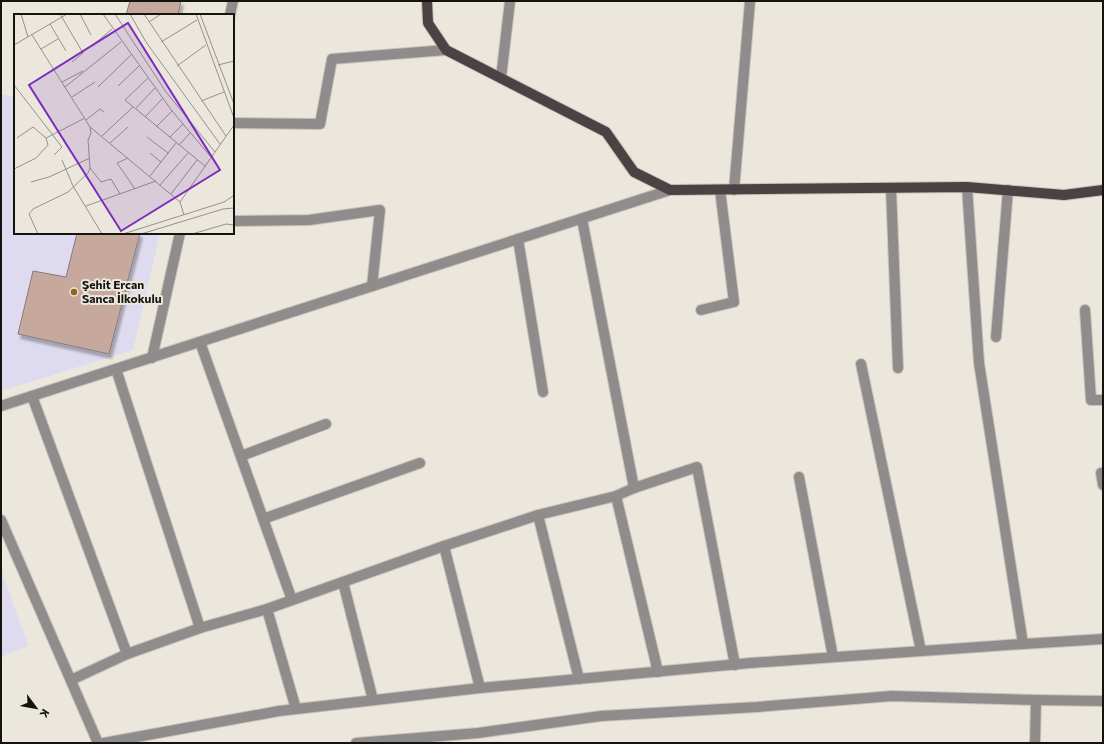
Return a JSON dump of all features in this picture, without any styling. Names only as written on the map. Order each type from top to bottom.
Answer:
[{"type":"main road","points":[[427,1],[428,23],[446,50],[606,132],[634,172],[670,190],[967,187],[1064,195],[1103,190]]},
{"type":"street","points":[[230,14],[233,1]]},
{"type":"street","points":[[501,78],[510,1]]},
{"type":"street","points":[[734,190],[750,1]]},
{"type":"street","points":[[234,123],[320,124],[332,59],[446,50]]},
{"type":"street","points":[[967,187],[979,363],[1022,644]]},
{"type":"street","points":[[891,188],[898,368]]},
{"type":"street","points":[[1,406],[670,190]]},
{"type":"street","points":[[701,310],[734,302],[720,190]]},
{"type":"street","points":[[996,337],[1008,190]]},
{"type":"street","points":[[234,221],[309,220],[380,210],[372,286]]},
{"type":"street","points":[[582,219],[634,488]]},
{"type":"street","points":[[152,358],[180,234]]},
{"type":"street","points":[[518,239],[543,392]]},
{"type":"street","points":[[1085,310],[1091,400],[1103,400]]},
{"type":"street","points":[[200,342],[292,600]]},
{"type":"street","points":[[861,364],[921,651]]},
{"type":"street","points":[[116,369],[200,628]]},
{"type":"street","points":[[32,396],[127,654]]},
{"type":"street","points":[[241,456],[326,424]]},
{"type":"street","points":[[263,519],[420,463]]},
{"type":"street","points":[[71,680],[127,654],[200,628],[267,609],[444,546],[538,515],[616,496],[634,488],[698,466],[735,665]]},
{"type":"street","points":[[1101,473],[1103,485]]},
{"type":"street","points":[[799,477],[833,657]]},
{"type":"street","points":[[616,496],[658,672]]},
{"type":"street","points":[[538,515],[579,679]]},
{"type":"street","points":[[1,520],[98,743]]},
{"type":"street","points":[[444,546],[480,688]]},
{"type":"street","points":[[343,582],[373,700]]},
{"type":"street","points":[[267,609],[296,709]]},
{"type":"street","points":[[104,743],[279,711],[480,688],[833,657],[1103,639]]},
{"type":"street","points":[[356,743],[478,733],[601,716],[757,707],[892,696],[1103,701]]},
{"type":"street","points":[[1035,743],[1036,700]]},
{"type":"shaded area","name":"Şehit Ercan Sanca İlkokulu","points":[[1,94],[14,97],[14,234],[160,234],[133,350],[1,391]]},
{"type":"shaded area","points":[[1,569],[28,646],[1,657]]},
{"type":"building","points":[[130,1],[181,1],[178,14],[126,14]]},
{"type":"building","points":[[77,234],[140,234],[109,354],[18,334],[33,271],[66,277]]},
{"type":"place","name":"Şehit Ercan Sanca İlkokulu","points":[[74,292]]}]
